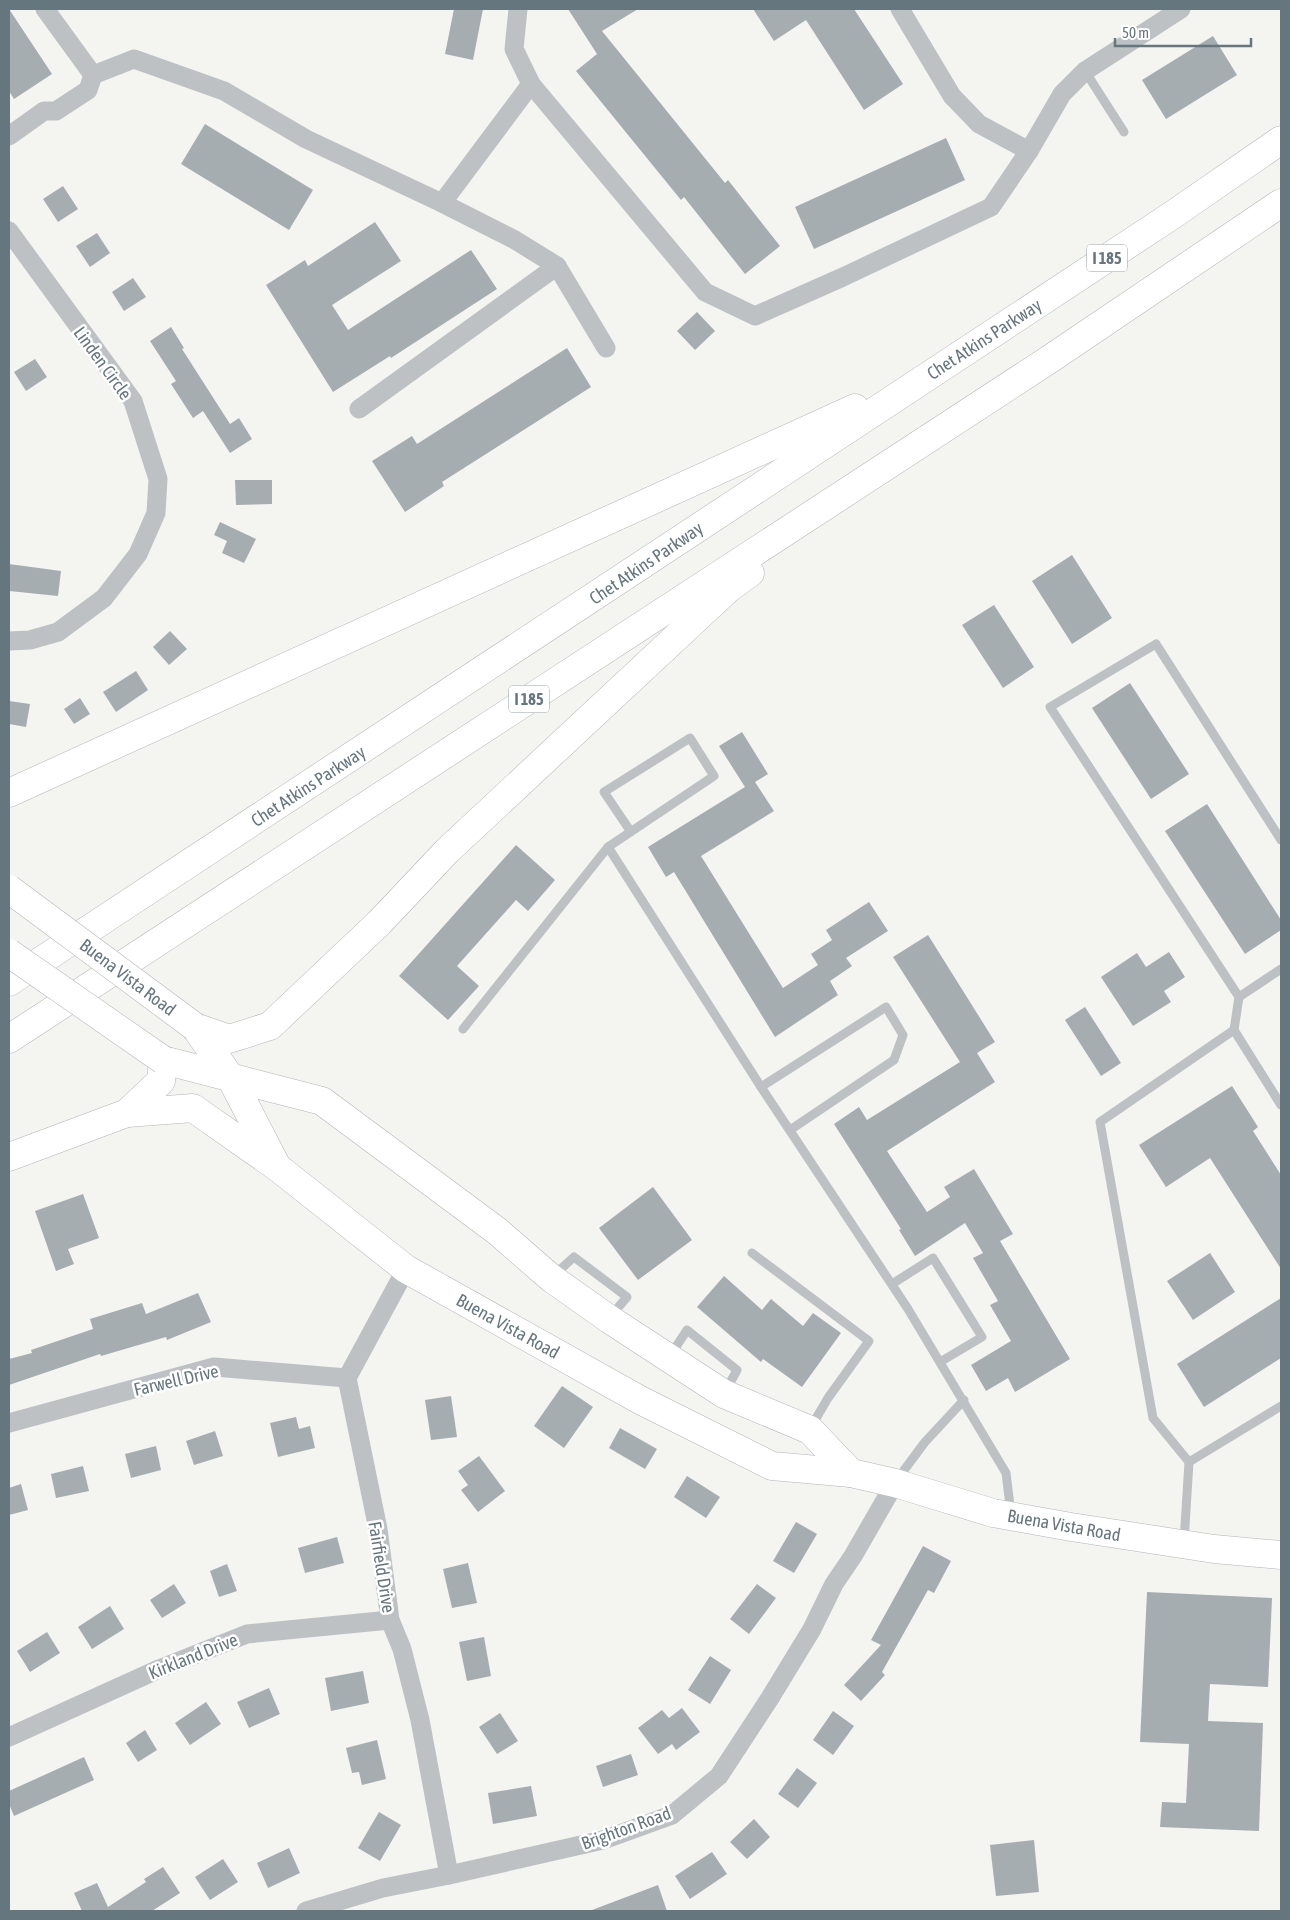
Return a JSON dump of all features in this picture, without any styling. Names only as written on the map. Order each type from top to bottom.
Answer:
[{"type":"main road","name":"Chet Atkins Parkway","points":[[9,982],[1171,216],[1281,140]]},
{"type":"main road","name":"I 185","points":[[9,1039],[988,398],[1281,203]]},
{"type":"main road","points":[[9,794],[930,374]]},
{"type":"main road","points":[[195,1027],[229,1039],[270,1026],[379,923],[448,851],[729,588],[988,398]]},
{"type":"main road","name":"Buena Vista Road","points":[[9,889],[195,1027],[232,1080],[278,1167],[406,1269],[640,1400],[772,1466],[851,1473],[895,1482],[993,1513],[1184,1544],[1281,1555]]},
{"type":"main road","points":[[9,953],[163,1060],[232,1080],[322,1101],[497,1231],[551,1278],[608,1319],[724,1394],[810,1430],[851,1473]]},
{"type":"main road","points":[[127,1113],[160,1081],[163,1060]]},
{"type":"main road","points":[[9,1158],[127,1113],[193,1108],[278,1167]]},
{"type":"street","points":[[45,9],[93,75]]},
{"type":"street","points":[[518,9],[514,48],[531,84],[705,292],[756,316],[991,207],[1029,151],[1062,94],[1085,71],[1181,9]]},
{"type":"street","points":[[900,9],[952,96],[979,124],[1029,151]]},
{"type":"street","points":[[93,75],[134,60],[224,91],[306,140],[442,203],[514,240],[557,266],[606,348]]},
{"type":"street","points":[[9,136],[44,111],[56,111],[88,90],[93,75]]},
{"type":"street","points":[[442,203],[531,84]]},
{"type":"street","name":"Linden Circle","points":[[9,231],[133,401],[158,479],[156,513],[138,554],[104,598],[58,632],[30,640],[9,641]]},
{"type":"street","points":[[359,409],[557,266]]},
{"type":"street","points":[[347,1378],[406,1269]]},
{"type":"street","name":"Farwell Drive","points":[[9,1424],[214,1367],[347,1378]]},
{"type":"street","name":"Fairfield Drive","points":[[347,1378],[378,1529],[390,1620],[402,1649],[420,1720],[449,1875]]},
{"type":"street","name":"Brighton Road","points":[[306,1911],[383,1888],[603,1840],[672,1814],[719,1776],[775,1691],[812,1628],[834,1584],[853,1556],[895,1482]]},
{"type":"street","name":"Kirkland Drive","points":[[9,1737],[159,1669],[247,1634],[390,1620]]},
{"type":"lane","points":[[1085,71],[1124,132]]},
{"type":"lane","points":[[1281,840],[1156,644],[1050,707],[1239,997],[1234,1030],[1281,1104]]},
{"type":"lane","points":[[463,1028],[608,847],[714,776],[690,738],[604,792],[630,832]]},
{"type":"lane","points":[[608,847],[761,1087],[892,1284],[964,1400],[1006,1473],[1012,1516]]},
{"type":"lane","points":[[1239,997],[1281,969]]},
{"type":"lane","points":[[761,1087],[886,1007],[903,1036],[894,1060],[790,1130]]},
{"type":"lane","points":[[1184,1544],[1189,1462],[1153,1418],[1100,1122],[1234,1030]]},
{"type":"lane","points":[[752,1253],[868,1341],[828,1398],[810,1430]]},
{"type":"lane","points":[[892,1284],[933,1258],[982,1337],[940,1362]]},
{"type":"lane","points":[[895,1482],[925,1442],[964,1400]]},
{"type":"lane","points":[[1189,1462],[1281,1406]]},
{"type":"building","points":[[9,9],[52,74],[14,99],[9,91]]},
{"type":"building","points":[[454,9],[483,9],[473,60],[445,54]]},
{"type":"building","points":[[568,9],[638,9],[602,31],[725,183],[728,180],[780,246],[745,274],[684,197],[681,200],[576,71],[597,54]]},
{"type":"building","points":[[753,9],[854,9],[903,84],[864,110],[806,20],[774,41]]},
{"type":"building","points":[[1213,36],[1237,75],[1166,119],[1142,80]]},
{"type":"building","points":[[205,124],[313,190],[289,230],[181,164]]},
{"type":"building","points":[[946,138],[965,180],[814,249],[795,207]]},
{"type":"building","points":[[63,186],[78,209],[58,222],[43,199]]},
{"type":"building","points":[[375,222],[401,261],[332,305],[348,330],[471,250],[497,289],[391,358],[390,356],[333,392],[266,285],[305,260],[308,266]]},
{"type":"building","points":[[97,233],[110,253],[90,267],[76,246]]},
{"type":"building","points":[[133,278],[146,297],[124,311],[112,292]]},
{"type":"building","points":[[697,312],[715,331],[695,350],[677,331]]},
{"type":"building","points":[[171,327],[184,348],[182,349],[230,424],[239,418],[252,439],[230,453],[203,411],[193,418],[171,384],[176,381],[150,341]]},
{"type":"building","points":[[567,348],[591,387],[442,482],[444,486],[405,512],[372,461],[412,436],[417,444]]},
{"type":"building","points":[[35,359],[47,377],[26,391],[14,372]]},
{"type":"building","points":[[235,480],[272,480],[272,504],[236,505]]},
{"type":"building","points":[[220,522],[256,539],[244,563],[222,553],[227,541],[214,535]]},
{"type":"building","points":[[1072,555],[1112,618],[1072,644],[1032,581]]},
{"type":"building","points":[[9,564],[61,571],[58,596],[9,591]]},
{"type":"building","points":[[994,605],[1034,667],[1003,688],[962,625]]},
{"type":"building","points":[[170,631],[187,649],[169,665],[153,647]]},
{"type":"building","points":[[136,671],[148,690],[116,712],[103,692]]},
{"type":"building","points":[[1130,683],[1189,774],[1151,799],[1092,708]]},
{"type":"building","points":[[80,698],[90,714],[74,724],[64,709]]},
{"type":"building","points":[[9,701],[30,704],[26,727],[9,724]]},
{"type":"building","points":[[742,732],[768,774],[755,782],[774,811],[701,856],[783,988],[818,965],[811,954],[832,940],[826,930],[869,902],[888,931],[846,958],[852,966],[830,981],[838,995],[775,1037],[674,872],[666,877],[648,847],[745,787],[719,746]]},
{"type":"building","points":[[1207,804],[1281,920],[1281,930],[1245,954],[1165,831]]},
{"type":"building","points":[[516,845],[555,880],[528,911],[516,900],[457,966],[479,986],[448,1020],[399,976]]},
{"type":"building","points":[[928,935],[995,1042],[977,1053],[995,1082],[887,1151],[927,1212],[950,1197],[944,1187],[974,1169],[1013,1234],[1000,1241],[1070,1359],[1015,1392],[1008,1378],[986,1391],[971,1365],[1011,1341],[990,1305],[998,1301],[973,1258],[983,1253],[965,1223],[915,1256],[899,1230],[901,1229],[834,1124],[859,1107],[867,1120],[960,1062],[893,957]]},
{"type":"building","points":[[1169,952],[1185,977],[1164,991],[1171,1002],[1133,1026],[1101,977],[1137,953],[1146,967]]},
{"type":"building","points":[[1085,1007],[1121,1063],[1101,1076],[1065,1020]]},
{"type":"building","points":[[1232,1086],[1258,1127],[1253,1131],[1281,1175],[1281,1269],[1210,1158],[1166,1187],[1139,1145]]},
{"type":"building","points":[[653,1187],[692,1240],[638,1280],[599,1228]]},
{"type":"building","points":[[83,1194],[99,1238],[68,1249],[74,1264],[56,1271],[35,1211]]},
{"type":"building","points":[[1210,1253],[1235,1292],[1193,1320],[1167,1281]]},
{"type":"building","points":[[724,1276],[762,1310],[771,1299],[803,1326],[813,1313],[841,1333],[802,1387],[763,1359],[761,1362],[697,1307]]},
{"type":"building","points":[[198,1293],[211,1322],[167,1340],[166,1337],[101,1356],[100,1354],[9,1385],[9,1359],[32,1353],[31,1350],[93,1329],[90,1319],[142,1303],[146,1314]]},
{"type":"building","points":[[1281,1298],[1281,1358],[1204,1407],[1177,1364]]},
{"type":"building","points":[[562,1386],[593,1407],[564,1448],[534,1426]]},
{"type":"building","points":[[451,1396],[457,1437],[431,1440],[425,1400]]},
{"type":"building","points":[[296,1417],[299,1429],[310,1426],[315,1448],[278,1457],[270,1423]]},
{"type":"building","points":[[620,1428],[657,1449],[645,1469],[609,1448]]},
{"type":"building","points":[[215,1431],[223,1456],[194,1465],[186,1441]]},
{"type":"building","points":[[156,1446],[161,1470],[131,1478],[125,1454]]},
{"type":"building","points":[[479,1456],[505,1491],[478,1512],[461,1490],[468,1485],[458,1471]]},
{"type":"building","points":[[83,1466],[89,1491],[56,1498],[51,1474]]},
{"type":"building","points":[[687,1476],[720,1497],[706,1518],[674,1497]]},
{"type":"building","points":[[21,1484],[28,1510],[9,1515],[9,1488]]},
{"type":"building","points":[[796,1522],[817,1534],[794,1573],[773,1561]]},
{"type":"building","points":[[337,1537],[344,1563],[305,1573],[298,1548]]},
{"type":"building","points":[[923,1546],[951,1561],[934,1593],[928,1590],[882,1672],[885,1675],[861,1701],[844,1685],[881,1645],[871,1640]]},
{"type":"building","points":[[468,1563],[477,1603],[452,1608],[443,1569]]},
{"type":"building","points":[[227,1564],[237,1591],[219,1597],[210,1571]]},
{"type":"building","points":[[174,1584],[186,1603],[162,1618],[150,1600]]},
{"type":"building","points":[[757,1584],[776,1598],[749,1634],[730,1619]]},
{"type":"building","points":[[1147,1592],[1272,1598],[1268,1687],[1210,1684],[1208,1721],[1263,1723],[1259,1831],[1160,1827],[1162,1802],[1186,1803],[1189,1744],[1140,1742]]},
{"type":"building","points":[[110,1606],[124,1629],[92,1649],[78,1627]]},
{"type":"building","points":[[47,1632],[60,1653],[30,1672],[17,1651]]},
{"type":"building","points":[[484,1637],[491,1676],[467,1681],[459,1642]]},
{"type":"building","points":[[710,1656],[731,1670],[710,1704],[688,1690]]},
{"type":"building","points":[[363,1671],[369,1703],[331,1711],[325,1678]]},
{"type":"building","points":[[269,1688],[280,1714],[249,1728],[237,1702]]},
{"type":"building","points":[[206,1702],[221,1724],[190,1745],[175,1723]]},
{"type":"building","points":[[682,1708],[700,1732],[676,1750],[672,1744],[658,1754],[638,1728],[662,1710],[669,1718]]},
{"type":"building","points":[[833,1711],[854,1726],[833,1755],[813,1740]]},
{"type":"building","points":[[500,1713],[518,1741],[497,1754],[479,1727]]},
{"type":"building","points":[[145,1730],[157,1750],[138,1762],[126,1743]]},
{"type":"building","points":[[377,1740],[386,1779],[362,1785],[359,1772],[352,1773],[346,1748]]},
{"type":"building","points":[[631,1754],[638,1775],[603,1787],[596,1766]]},
{"type":"building","points":[[84,1757],[94,1780],[14,1816],[9,1804],[9,1791]]},
{"type":"building","points":[[797,1768],[817,1783],[798,1808],[778,1794]]},
{"type":"building","points":[[531,1786],[537,1816],[493,1824],[488,1793]]},
{"type":"building","points":[[379,1812],[401,1825],[380,1861],[358,1848]]},
{"type":"building","points":[[754,1819],[770,1837],[747,1859],[730,1842]]},
{"type":"building","points":[[1034,1840],[1039,1892],[996,1896],[990,1845]]},
{"type":"building","points":[[289,1848],[300,1873],[268,1888],[257,1863]]},
{"type":"building","points":[[712,1852],[727,1874],[690,1899],[675,1876]]},
{"type":"building","points":[[223,1859],[238,1882],[210,1900],[195,1877]]},
{"type":"building","points":[[163,1867],[180,1893],[152,1911],[82,1911],[74,1893],[97,1883],[108,1907],[146,1882],[144,1879]]},
{"type":"building","points":[[658,1885],[667,1911],[592,1910]]}]
